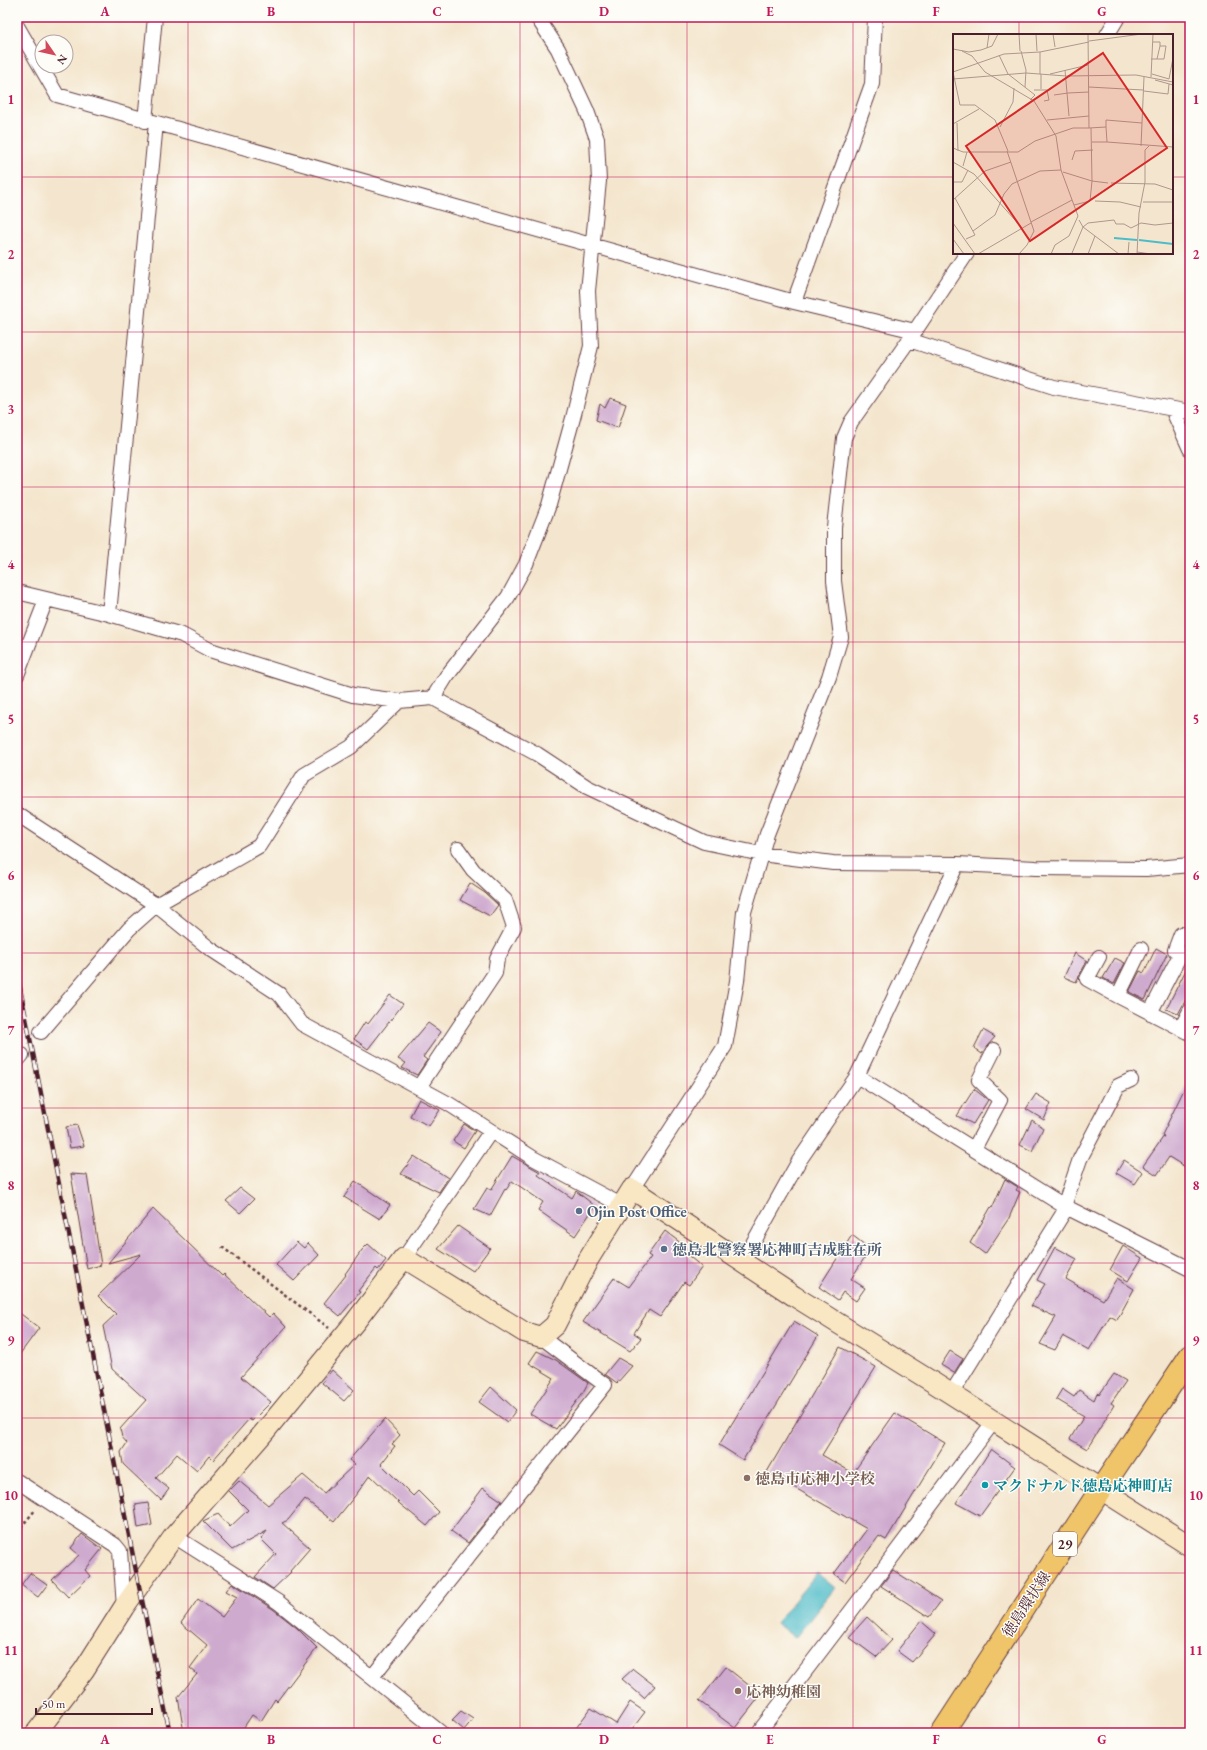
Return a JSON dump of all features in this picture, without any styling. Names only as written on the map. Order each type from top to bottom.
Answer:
[{"type":"main road","name":"徳島環状線","points":[[942,1733],[1101,1489],[1190,1356]]},
{"type":"street","points":[[109,614],[151,122],[155,17]]},
{"type":"street","points":[[433,698],[446,677],[508,597],[526,564],[549,505],[591,346],[588,291],[599,181],[597,139],[587,111],[558,49],[537,17]]},
{"type":"street","points":[[794,302],[872,84],[875,17]]},
{"type":"street","points":[[1108,34],[1118,17]]},
{"type":"street","points":[[17,26],[57,95],[912,336],[1054,387],[1190,412]]},
{"type":"street","points":[[541,1337],[554,1325],[588,1260],[725,1046],[737,981],[744,912],[760,854],[829,677],[841,637],[834,582],[834,527],[844,438],[851,422],[912,336],[966,254]]},
{"type":"street","points":[[1172,409],[1190,449]]},
{"type":"street","points":[[17,592],[109,614],[182,635],[210,650],[353,695],[400,701],[433,698],[537,754],[588,787],[635,811],[704,842],[760,854],[833,863],[957,864],[1036,868],[1146,869],[1190,865]]},
{"type":"street","points":[[17,675],[46,600]]},
{"type":"street","points":[[41,1032],[129,929],[156,905],[259,846],[304,775],[351,747],[400,701]]},
{"type":"street","points":[[17,814],[156,905],[209,948],[279,994],[302,1024],[419,1087],[533,1158],[627,1197],[743,1261],[794,1296],[1190,1546]]},
{"type":"street","points":[[419,1087],[495,973],[497,959],[514,927],[505,900],[473,870],[458,849]]},
{"type":"street","points":[[743,1261],[799,1161],[857,1076],[957,864]]},
{"type":"street","points":[[1150,1013],[1186,955],[1175,950],[1181,934]]},
{"type":"street","points":[[1118,996],[1141,949]]},
{"type":"street","points":[[1099,957],[1087,979],[1185,1030],[1190,1011]]},
{"type":"street","points":[[974,1149],[1000,1100],[979,1080],[994,1050]]},
{"type":"street","points":[[857,1076],[1066,1206],[1190,1269]]},
{"type":"street","points":[[951,1394],[1066,1206],[1080,1159],[1118,1086],[1131,1080]]},
{"type":"street","points":[[36,1733],[84,1670],[124,1607],[174,1536],[261,1436],[342,1338],[404,1258],[491,1131]]},
{"type":"street","points":[[372,1677],[605,1386],[541,1337],[524,1332],[404,1258]]},
{"type":"street","points":[[758,1733],[883,1570],[994,1421]]},
{"type":"street","points":[[17,1481],[115,1545],[120,1551],[124,1607]]},
{"type":"street","points":[[174,1536],[278,1602],[441,1733]]},
{"type":"path","points":[[222,1247],[342,1338]]},
{"type":"path","points":[[17,1532],[44,1499]]},
{"type":"water","points":[[817,1573],[835,1588],[795,1638],[776,1623]]},
{"type":"building","points":[[610,398],[626,404],[618,428],[596,420],[600,404],[605,408]]},
{"type":"building","points":[[470,883],[485,893],[498,905],[490,916],[460,900]]},
{"type":"building","points":[[1156,948],[1167,954],[1145,1000],[1129,992],[1140,971],[1144,973]]},
{"type":"building","points":[[1075,953],[1087,961],[1076,982],[1064,977]]},
{"type":"building","points":[[1115,958],[1125,963],[1114,984],[1103,978]]},
{"type":"building","points":[[1190,962],[1190,992],[1178,1014],[1166,1009]]},
{"type":"building","points":[[390,995],[403,1004],[368,1049],[354,1039],[365,1022],[368,1024]]},
{"type":"building","points":[[428,1023],[441,1032],[423,1057],[427,1060],[417,1075],[402,1068],[406,1063],[398,1059]]},
{"type":"building","points":[[983,1030],[995,1037],[982,1054],[974,1048]]},
{"type":"building","points":[[1190,1077],[1190,1170],[1169,1157],[1157,1175],[1143,1166],[1164,1136],[1162,1135]]},
{"type":"building","points":[[974,1089],[988,1100],[973,1124],[957,1116]]},
{"type":"building","points":[[1036,1094],[1051,1103],[1044,1120],[1026,1109]]},
{"type":"building","points":[[419,1099],[440,1110],[429,1126],[410,1116]]},
{"type":"building","points":[[1032,1120],[1043,1128],[1032,1151],[1020,1145]]},
{"type":"building","points":[[464,1124],[475,1131],[464,1148],[453,1141]]},
{"type":"building","points":[[77,1125],[84,1146],[70,1148],[66,1127]]},
{"type":"building","points":[[414,1156],[448,1178],[439,1192],[401,1174]]},
{"type":"building","points":[[512,1156],[540,1172],[538,1175],[572,1198],[576,1191],[595,1206],[575,1236],[538,1210],[543,1202],[512,1181],[506,1190],[505,1189],[490,1216],[474,1209],[487,1188],[491,1190]]},
{"type":"building","points":[[1124,1160],[1143,1172],[1135,1184],[1116,1173]]},
{"type":"building","points":[[71,1174],[87,1175],[101,1265],[87,1269]]},
{"type":"building","points":[[1005,1179],[1018,1187],[1016,1190],[1020,1192],[1009,1218],[985,1254],[970,1243],[991,1207],[992,1208]]},
{"type":"building","points":[[355,1181],[390,1205],[380,1219],[344,1197]]},
{"type":"building","points":[[240,1188],[254,1199],[240,1213],[226,1201]]},
{"type":"building","points":[[153,1209],[222,1276],[224,1274],[269,1317],[273,1313],[286,1327],[241,1377],[271,1402],[252,1421],[249,1419],[213,1460],[209,1456],[197,1471],[177,1454],[156,1478],[169,1489],[161,1500],[123,1464],[121,1452],[127,1443],[122,1437],[120,1429],[146,1400],[112,1369],[103,1326],[116,1314],[98,1296],[141,1254],[108,1263]]},
{"type":"building","points":[[458,1226],[490,1248],[473,1271],[438,1249]]},
{"type":"building","points":[[665,1231],[682,1244],[679,1248],[702,1267],[689,1285],[684,1282],[660,1317],[649,1310],[634,1333],[641,1338],[630,1351],[583,1322],[614,1278],[629,1287],[651,1257],[648,1255]]},
{"type":"building","points":[[852,1235],[870,1249],[851,1279],[865,1288],[856,1301],[843,1292],[838,1300],[819,1287]]},
{"type":"building","points":[[297,1242],[304,1248],[308,1243],[319,1255],[294,1281],[276,1265]]},
{"type":"building","points":[[368,1244],[386,1260],[378,1270],[376,1268],[358,1291],[360,1292],[340,1316],[324,1303],[346,1275],[345,1274],[362,1250]]},
{"type":"building","points":[[1123,1246],[1142,1258],[1128,1281],[1110,1270]]},
{"type":"building","points":[[1055,1247],[1077,1259],[1066,1279],[1103,1300],[1117,1278],[1134,1289],[1117,1320],[1110,1316],[1089,1350],[1063,1336],[1055,1350],[1040,1344],[1056,1317],[1031,1306],[1045,1284],[1037,1280]]},
{"type":"building","points":[[17,1311],[39,1328],[17,1358]]},
{"type":"building","points":[[794,1321],[818,1336],[743,1460],[719,1445]]},
{"type":"building","points":[[840,1347],[876,1367],[822,1455],[853,1473],[895,1413],[945,1443],[886,1540],[879,1536],[845,1582],[834,1574],[867,1529],[767,1472]]},
{"type":"building","points":[[537,1351],[556,1360],[588,1383],[582,1394],[556,1429],[530,1414],[554,1378],[529,1363]]},
{"type":"building","points":[[950,1351],[963,1359],[954,1373],[941,1365]]},
{"type":"building","points":[[618,1358],[632,1366],[617,1383],[605,1374]]},
{"type":"building","points":[[332,1370],[354,1390],[344,1401],[322,1383]]},
{"type":"building","points":[[1114,1374],[1126,1381],[1111,1403],[1114,1405],[1087,1449],[1070,1439],[1084,1416],[1056,1399],[1062,1389],[1074,1397],[1079,1390],[1094,1400],[1097,1393],[1099,1395]]},
{"type":"building","points":[[491,1387],[516,1410],[507,1422],[479,1402]]},
{"type":"building","points":[[385,1419],[400,1435],[392,1444],[395,1446],[381,1464],[413,1496],[418,1491],[439,1512],[427,1526],[400,1504],[370,1475],[334,1522],[305,1499],[288,1520],[282,1523],[310,1548],[290,1571],[291,1572],[273,1589],[255,1577],[276,1554],[261,1539],[267,1531],[232,1550],[203,1521],[218,1514],[230,1527],[248,1510],[229,1491],[239,1481],[268,1505],[303,1475],[324,1493],[355,1464],[349,1460]]},
{"type":"building","name":"マクドナルド徳島応神町店","points":[[991,1449],[1015,1467],[980,1516],[956,1503]]},
{"type":"building","points":[[483,1488],[502,1501],[468,1543],[451,1531]]},
{"type":"building","points":[[148,1503],[152,1525],[138,1528],[135,1505]]},
{"type":"building","points":[[82,1534],[102,1549],[85,1570],[90,1576],[68,1597],[52,1580],[79,1555],[71,1548]]},
{"type":"building","points":[[893,1570],[941,1601],[929,1617],[881,1586]]},
{"type":"building","points":[[30,1573],[47,1585],[38,1597],[21,1585]]},
{"type":"building","points":[[232,1583],[273,1609],[297,1628],[317,1648],[277,1701],[275,1699],[261,1721],[252,1715],[240,1733],[184,1733],[178,1697],[197,1674],[190,1668],[207,1645],[181,1623],[198,1599],[222,1617],[237,1597],[226,1591]]},
{"type":"building","points":[[867,1617],[892,1640],[876,1657],[849,1637]]},
{"type":"building","points":[[921,1621],[936,1634],[912,1662],[897,1651]]},
{"type":"building","points":[[726,1667],[761,1695],[735,1728],[699,1701]]},
{"type":"building","points":[[633,1669],[655,1686],[644,1698],[622,1679]]},
{"type":"building","points":[[630,1702],[645,1712],[629,1733],[583,1733],[576,1728],[591,1708],[616,1724]]},
{"type":"building","points":[[461,1711],[473,1719],[464,1730],[452,1720]]},
{"type":"railway","points":[[17,973],[139,1586],[170,1733]]},
{"type":"place","name":"Ojin Post Office","points":[[579,1211]]},
{"type":"place","name":"徳島北警察署応神町吉成駐在所","points":[[664,1249]]},
{"type":"place","name":"徳島市応神小学校","points":[[747,1478]]},
{"type":"place","name":"マクドナルド徳島応神町店","points":[[985,1485]]},
{"type":"place","name":"応神幼稚園","points":[[738,1691]]}]
